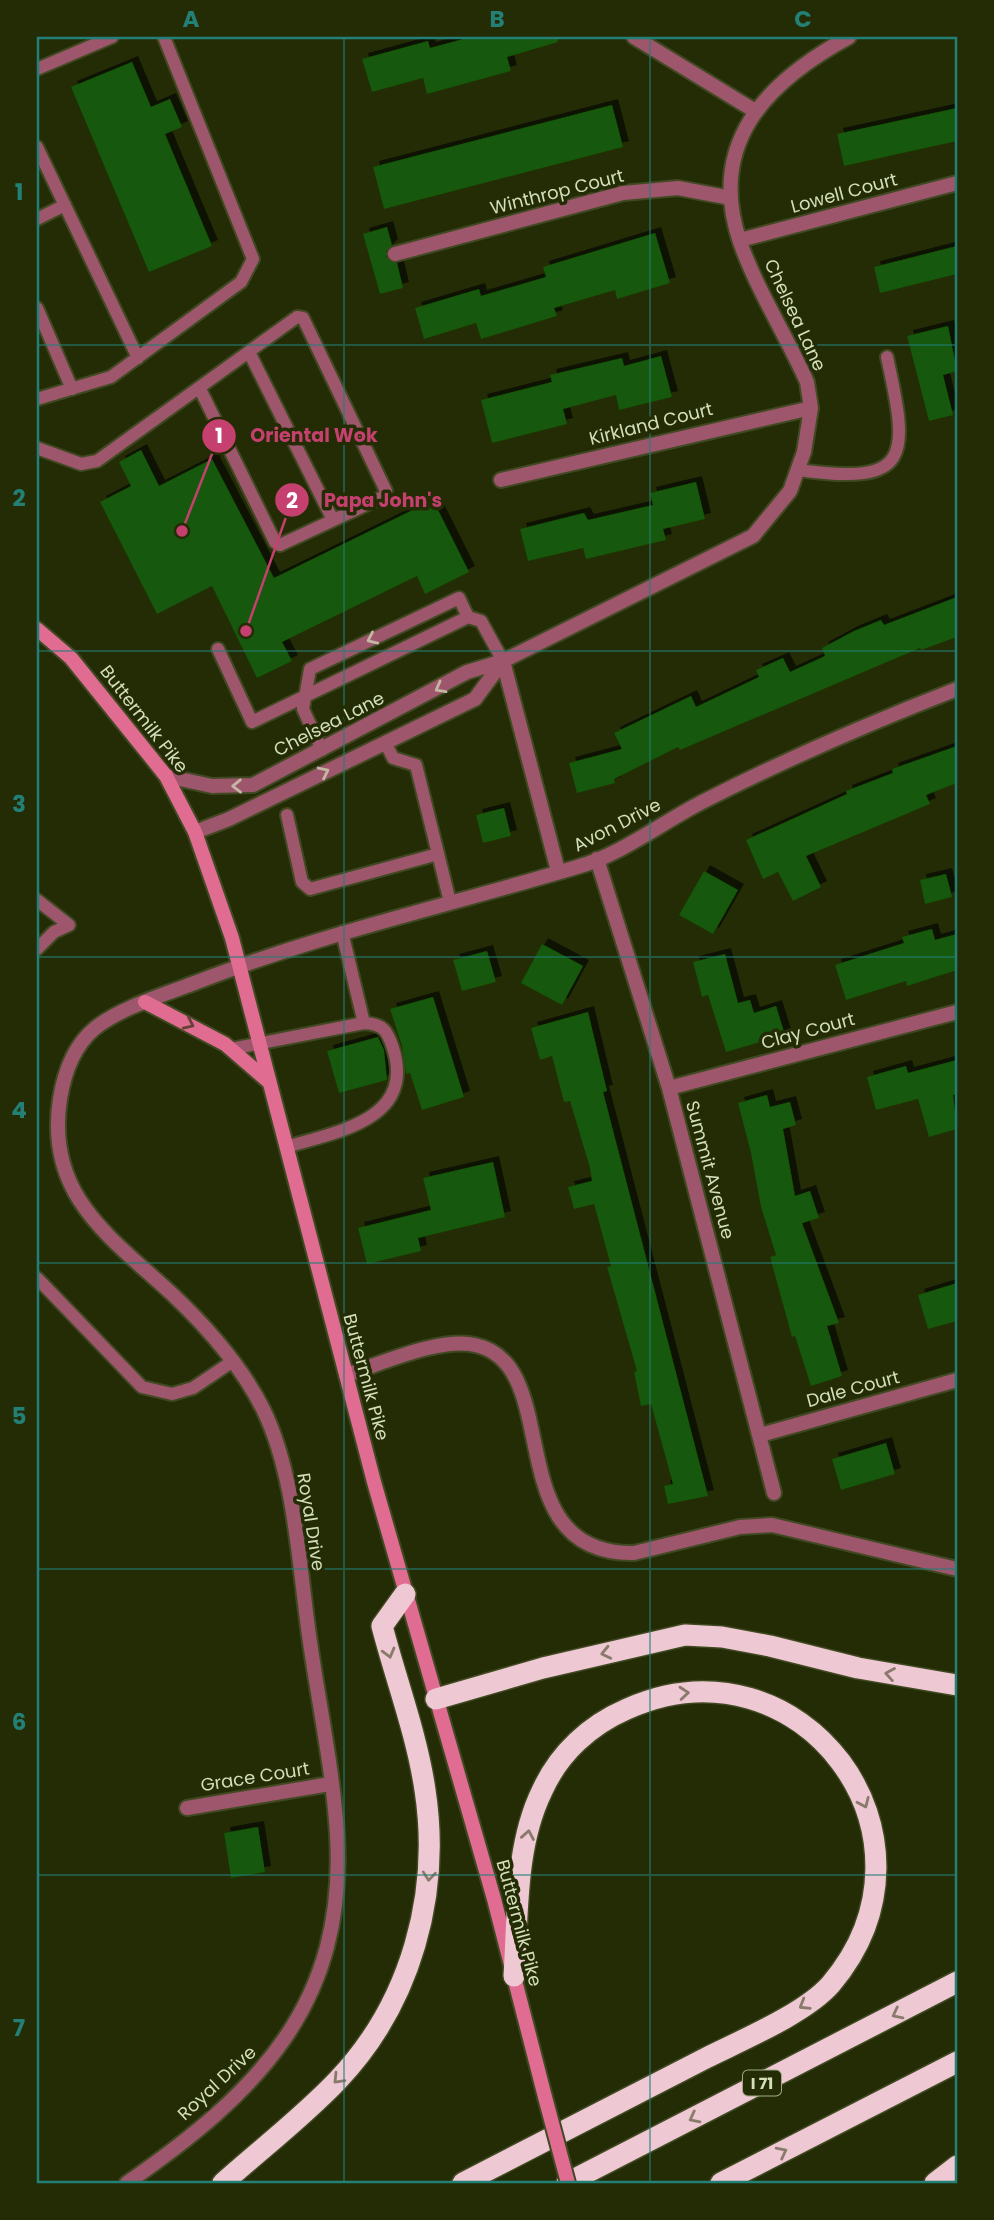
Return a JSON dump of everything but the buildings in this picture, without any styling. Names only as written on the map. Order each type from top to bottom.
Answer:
[{"type":"highway","points":[[223,2183],[337,2081],[366,2047],[403,1980],[421,1927],[431,1856],[426,1800],[382,1626],[405,1594]]},
{"type":"highway","points":[[436,1699],[543,1668],[685,1635],[758,1644],[859,1668],[957,1685]]},
{"type":"highway","points":[[463,2183],[761,2030],[815,1998],[831,1984],[850,1954],[870,1910],[877,1875],[873,1826],[866,1803],[836,1753],[814,1732],[768,1705],[718,1692],[690,1691],[656,1696],[603,1720],[554,1768],[530,1822],[522,1866],[514,1976]]},
{"type":"highway","name":"I 71","points":[[568,2183],[957,1982]]},
{"type":"highway","points":[[721,2183],[957,2062]]},
{"type":"highway","points":[[935,2183],[957,2166]]},
{"type":"main road","name":"Buttermilk Pike","points":[[37,629],[71,658],[166,776],[195,832],[239,966],[405,1594],[514,1976],[568,2183]]},
{"type":"main road","points":[[145,1002],[198,1027],[231,1049],[269,1083]]},
{"type":"street","points":[[634,37],[755,111]]},
{"type":"street","name":"Chelsea Lane","points":[[166,776],[212,786],[253,785],[467,672],[503,662],[753,536],[780,507],[798,470],[809,431],[811,408],[807,382],[740,240],[730,198],[738,145],[755,111],[784,78],[849,37]]},
{"type":"street","name":"Lowell Court","points":[[740,240],[957,183]]},
{"type":"street","name":"Winthrop Court","points":[[395,254],[623,193],[678,188],[730,198]]},
{"type":"street","name":"Kirkland Court","points":[[501,480],[811,408]]},
{"type":"street","points":[[503,662],[558,871]]},
{"type":"street","name":"Chelsea Lane","points":[[195,832],[229,819],[475,699],[503,662]]},
{"type":"street","name":"Avon Drive","points":[[239,966],[342,932],[597,859],[704,801],[843,734],[957,689]]},
{"type":"street","name":"Summit Avenue","points":[[597,859],[669,1088],[774,1493]]},
{"type":"street","name":"Royal Drive","points":[[127,2183],[223,2109],[258,2074],[290,2033],[306,2006],[326,1955],[334,1921],[337,1851],[330,1784],[285,1474],[265,1414],[233,1361],[214,1336],[85,1213],[67,1180],[58,1141],[58,1108],[63,1080],[76,1051],[94,1028],[145,1002],[239,966]]},
{"type":"street","name":"Clay Court","points":[[669,1088],[957,1012]]},
{"type":"street","points":[[346,1375],[450,1343],[476,1345],[502,1357],[519,1383],[544,1486],[562,1522],[590,1546],[619,1553],[634,1553],[740,1527],[772,1525],[957,1569]]},
{"type":"street","name":"Dale Court","points":[[760,1435],[957,1380]]},
{"type":"street","name":"Grace Court","points":[[187,1808],[330,1784]]},
{"type":"lane","points":[[37,69],[112,37]]},
{"type":"lane","points":[[37,399],[111,377],[241,282],[253,259],[164,37]]},
{"type":"lane","points":[[37,147],[138,358]]},
{"type":"lane","points":[[37,219],[65,205]]},
{"type":"lane","points":[[37,308],[72,388]]},
{"type":"lane","points":[[37,448],[81,464],[97,461],[297,317],[303,318],[386,491],[385,496],[280,545],[275,542],[200,388]]},
{"type":"lane","points":[[249,352],[333,520]]},
{"type":"lane","points":[[798,470],[857,475],[878,472],[893,461],[900,442],[899,422],[887,357]]},
{"type":"lane","points":[[321,750],[303,709],[310,669],[459,598],[468,617]]},
{"type":"lane","points":[[218,649],[252,722],[468,617],[481,621],[503,662]]},
{"type":"lane","points":[[385,742],[393,758],[416,765],[450,901]]},
{"type":"lane","points":[[287,815],[302,882],[310,889],[438,854]]},
{"type":"lane","points":[[37,900],[69,925],[54,932],[37,948]]},
{"type":"lane","points":[[342,932],[364,1023]]},
{"type":"lane","points":[[231,1049],[364,1023],[378,1024],[387,1031],[397,1063],[397,1078],[387,1102],[365,1122],[286,1147]]},
{"type":"lane","points":[[37,1278],[142,1387],[172,1394],[193,1388],[233,1361]]},
{"type":"place","name":"Oriental Wok","points":[[182,531]]},
{"type":"place","name":"Papa John's","points":[[246,631]]}]
